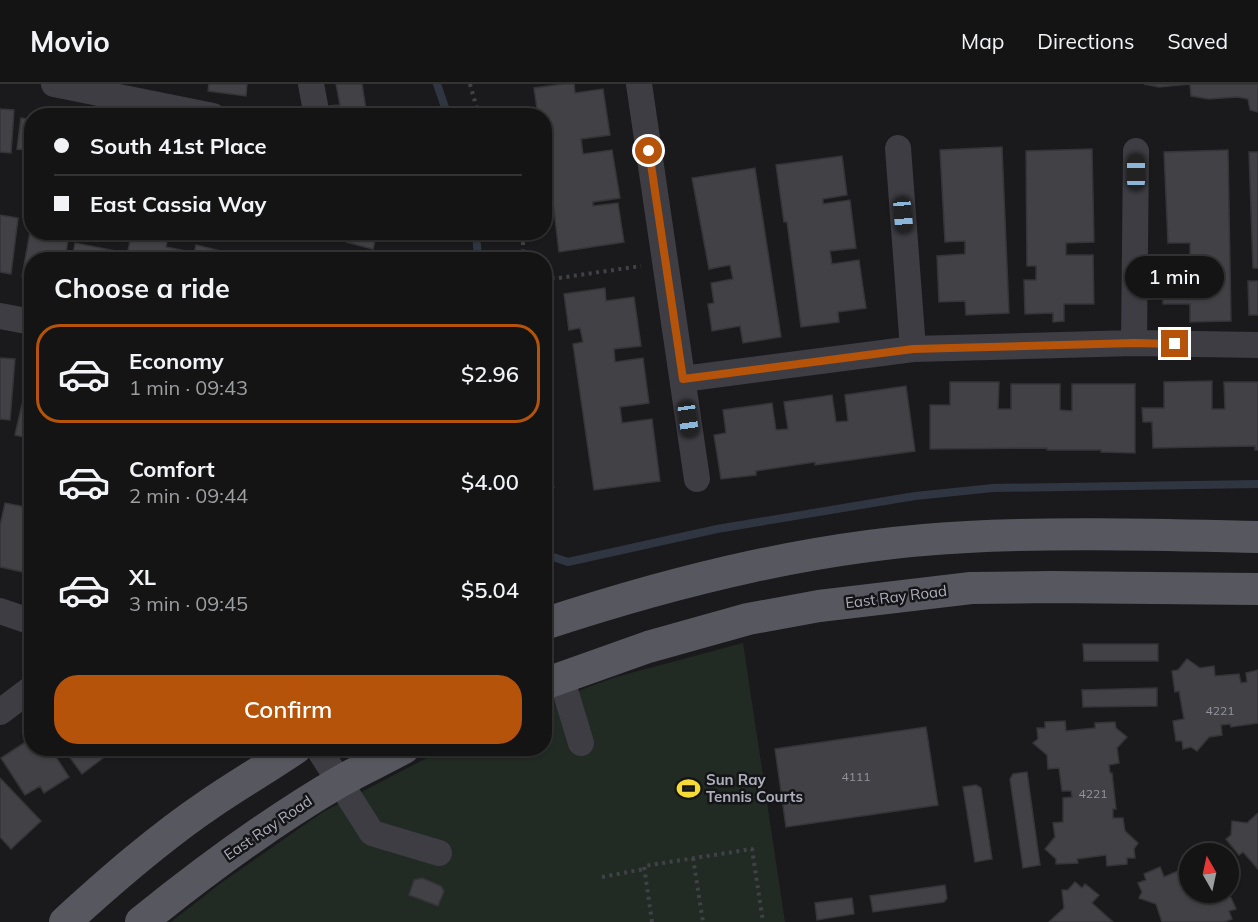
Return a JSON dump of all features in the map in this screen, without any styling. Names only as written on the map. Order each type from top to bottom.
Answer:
[{"type":"main road","points":[[552,622],[637,596],[810,554],[966,537],[1069,535],[1258,537]]},
{"type":"main road","name":"East Ray Road","points":[[553,680],[648,647],[748,619],[819,606],[971,588],[1258,589]]},
{"type":"main road","points":[[65,922],[105,885],[165,836],[284,756]]},
{"type":"main road","name":"East Ray Road","points":[[141,922],[244,843],[339,781],[388,756]]},
{"type":"street","points":[[54,84],[173,108]]},
{"type":"street","points":[[311,84],[316,108]]},
{"type":"street","points":[[639,84],[697,479]]},
{"type":"street","points":[[898,148],[913,349]]},
{"type":"street","points":[[1134,343],[1136,151]]},
{"type":"street","points":[[0,316],[24,320]]},
{"type":"street","points":[[683,379],[913,349],[1134,343],[1258,345]]},
{"type":"street","points":[[0,611],[24,619]]},
{"type":"street","points":[[553,680],[581,743]]},
{"type":"street","points":[[0,712],[24,694]]},
{"type":"street","points":[[323,756],[372,833],[439,853]]},
{"type":"path","points":[[470,84],[477,108]]},
{"type":"path","points":[[552,278],[666,263]]},
{"type":"path","points":[[652,922],[644,866],[752,849],[763,922]]},
{"type":"path","points":[[693,858],[703,922]]},
{"type":"path","points":[[602,877],[645,869]]},
{"type":"shaded area","points":[[743,643],[785,922],[171,922],[221,883],[323,812],[431,756],[552,756],[552,700],[616,677]]},
{"type":"building","points":[[209,84],[247,84],[246,96],[208,91]]},
{"type":"building","points":[[336,84],[362,84],[366,108],[329,108],[329,106],[340,105]]},
{"type":"building","points":[[574,84],[575,93],[603,89],[610,135],[581,139],[583,154],[612,150],[620,198],[593,202],[593,206],[618,203],[624,242],[559,252],[552,194],[552,108],[537,108],[534,88]]},
{"type":"building","points":[[1144,84],[1190,84],[1159,87]]},
{"type":"building","points":[[1190,84],[1258,84],[1258,112],[1250,110],[1248,99],[1237,97],[1209,99],[1191,96]]},
{"type":"building","points":[[0,109],[14,110],[11,153],[0,152]]},
{"type":"building","points":[[21,118],[24,119],[24,150],[17,149]]},
{"type":"building","points":[[1002,147],[1009,313],[966,315],[965,301],[939,302],[937,256],[965,254],[965,241],[945,242],[940,150]]},
{"type":"building","points":[[1092,149],[1094,242],[1066,243],[1066,255],[1093,255],[1094,304],[1064,304],[1064,321],[1053,322],[1053,313],[1025,314],[1024,280],[1036,280],[1036,266],[1027,266],[1026,151]]},
{"type":"building","points":[[1228,150],[1231,321],[1190,322],[1190,304],[1163,304],[1162,257],[1190,257],[1190,243],[1168,243],[1164,152]]},
{"type":"building","points":[[1249,152],[1258,152],[1258,268],[1253,268]]},
{"type":"building","points":[[842,156],[847,195],[823,199],[823,204],[850,200],[856,248],[830,251],[832,264],[859,260],[866,308],[838,312],[839,322],[801,327],[787,222],[784,222],[776,165]]},
{"type":"building","points":[[755,168],[781,337],[743,343],[740,326],[712,331],[708,304],[714,303],[711,283],[733,279],[730,265],[709,269],[692,178]]},
{"type":"building","points":[[0,215],[18,218],[11,274],[0,272]]},
{"type":"building","points":[[29,240],[68,240],[66,252],[26,252]]},
{"type":"building","points":[[130,240],[167,240],[166,247],[186,251],[186,252],[128,252]]},
{"type":"building","points":[[347,240],[375,240],[373,249],[346,242]]},
{"type":"building","points":[[75,243],[121,252],[73,252]]},
{"type":"building","points":[[196,245],[225,252],[195,252]]},
{"type":"building","points":[[1248,281],[1258,281],[1258,315],[1249,315]]},
{"type":"building","points":[[605,288],[606,301],[634,297],[641,346],[614,349],[615,362],[643,358],[649,403],[620,407],[622,423],[652,419],[660,481],[594,490],[573,344],[583,342],[580,328],[569,330],[564,294]]},
{"type":"building","points":[[0,358],[15,359],[10,420],[0,419]]},
{"type":"building","points":[[1212,381],[1212,409],[1225,409],[1224,382],[1258,382],[1258,450],[1255,450],[1255,446],[1153,448],[1152,422],[1143,422],[1142,408],[1164,408],[1164,382]]},
{"type":"building","points":[[950,382],[999,382],[998,409],[1011,409],[1011,384],[1060,384],[1060,410],[1072,411],[1072,384],[1135,384],[1135,453],[1101,452],[1101,450],[1047,450],[1047,448],[930,449],[930,405],[950,405]]},
{"type":"building","points":[[906,386],[915,451],[815,465],[815,462],[756,471],[756,475],[721,479],[714,435],[726,433],[723,410],[772,403],[776,430],[788,429],[784,402],[832,395],[836,422],[848,421],[845,395]]},
{"type":"building","points":[[24,396],[24,437],[15,435]]},
{"type":"building","points":[[5,503],[24,507],[24,572],[0,567],[0,526]]},
{"type":"building","points":[[1083,644],[1158,644],[1158,661],[1084,661]]},
{"type":"building","points":[[1187,659],[1200,668],[1214,666],[1215,676],[1239,674],[1241,683],[1247,682],[1246,673],[1258,670],[1258,723],[1231,727],[1230,724],[1221,725],[1222,735],[1209,737],[1197,751],[1191,747],[1183,749],[1182,741],[1176,741],[1173,721],[1184,719],[1179,691],[1175,692],[1172,671],[1178,670]]},
{"type":"building","points":[[1157,688],[1157,706],[1083,707],[1082,690]]},
{"type":"building","points":[[1065,721],[1066,731],[1095,728],[1095,723],[1115,722],[1116,728],[1127,737],[1117,748],[1119,763],[1109,765],[1116,809],[1113,809],[1113,818],[1123,818],[1125,831],[1138,843],[1134,849],[1135,858],[1127,858],[1127,864],[1107,866],[1106,855],[1077,859],[1078,863],[1056,864],[1056,859],[1045,849],[1055,837],[1053,823],[1063,822],[1063,798],[1072,797],[1071,791],[1062,791],[1059,768],[1048,769],[1047,755],[1033,743],[1038,739],[1037,728],[1045,728],[1045,722]]},
{"type":"building","points":[[926,727],[938,805],[786,827],[775,749]]},
{"type":"building","points":[[24,743],[24,756],[55,756],[69,777],[44,793],[40,786],[25,795],[1,758]]},
{"type":"building","points":[[69,756],[106,756],[82,774]]},
{"type":"building","points":[[1027,772],[1040,865],[1023,868],[1010,779],[1013,774]]},
{"type":"building","points":[[0,778],[41,821],[11,849],[0,837]]},
{"type":"building","points":[[976,785],[981,788],[992,859],[975,862],[963,787]]},
{"type":"building","points":[[1258,813],[1258,869],[1243,852],[1239,855],[1239,843],[1229,843],[1226,839],[1231,835],[1232,821],[1247,823]]},
{"type":"building","points":[[1160,867],[1164,877],[1179,871],[1179,903],[1233,903],[1236,909],[1229,911],[1232,919],[1224,922],[1162,922],[1156,904],[1139,898],[1142,892],[1138,883],[1146,880],[1144,874]]},
{"type":"building","points":[[422,878],[441,886],[444,891],[438,906],[409,895],[414,880]]},
{"type":"building","points":[[1075,882],[1082,888],[1085,884],[1099,895],[1092,903],[1113,922],[1049,922],[1064,908],[1062,890],[1068,890]]},
{"type":"building","points":[[945,885],[947,898],[944,902],[873,912],[870,896]]},
{"type":"building","points":[[852,898],[854,914],[817,920],[815,903]]},
{"type":"waterway","points":[[437,84],[445,108]]},
{"type":"waterway","points":[[477,240],[477,252]]},
{"type":"waterway","points":[[552,557],[568,562],[717,529],[915,496],[993,488],[1258,484]]},
{"type":"place","name":"Sun Ray Tennis Courts","points":[[688,789]]},
{"type":"route","points":[[649,151],[683,379],[913,349],[1175,344]]}]
